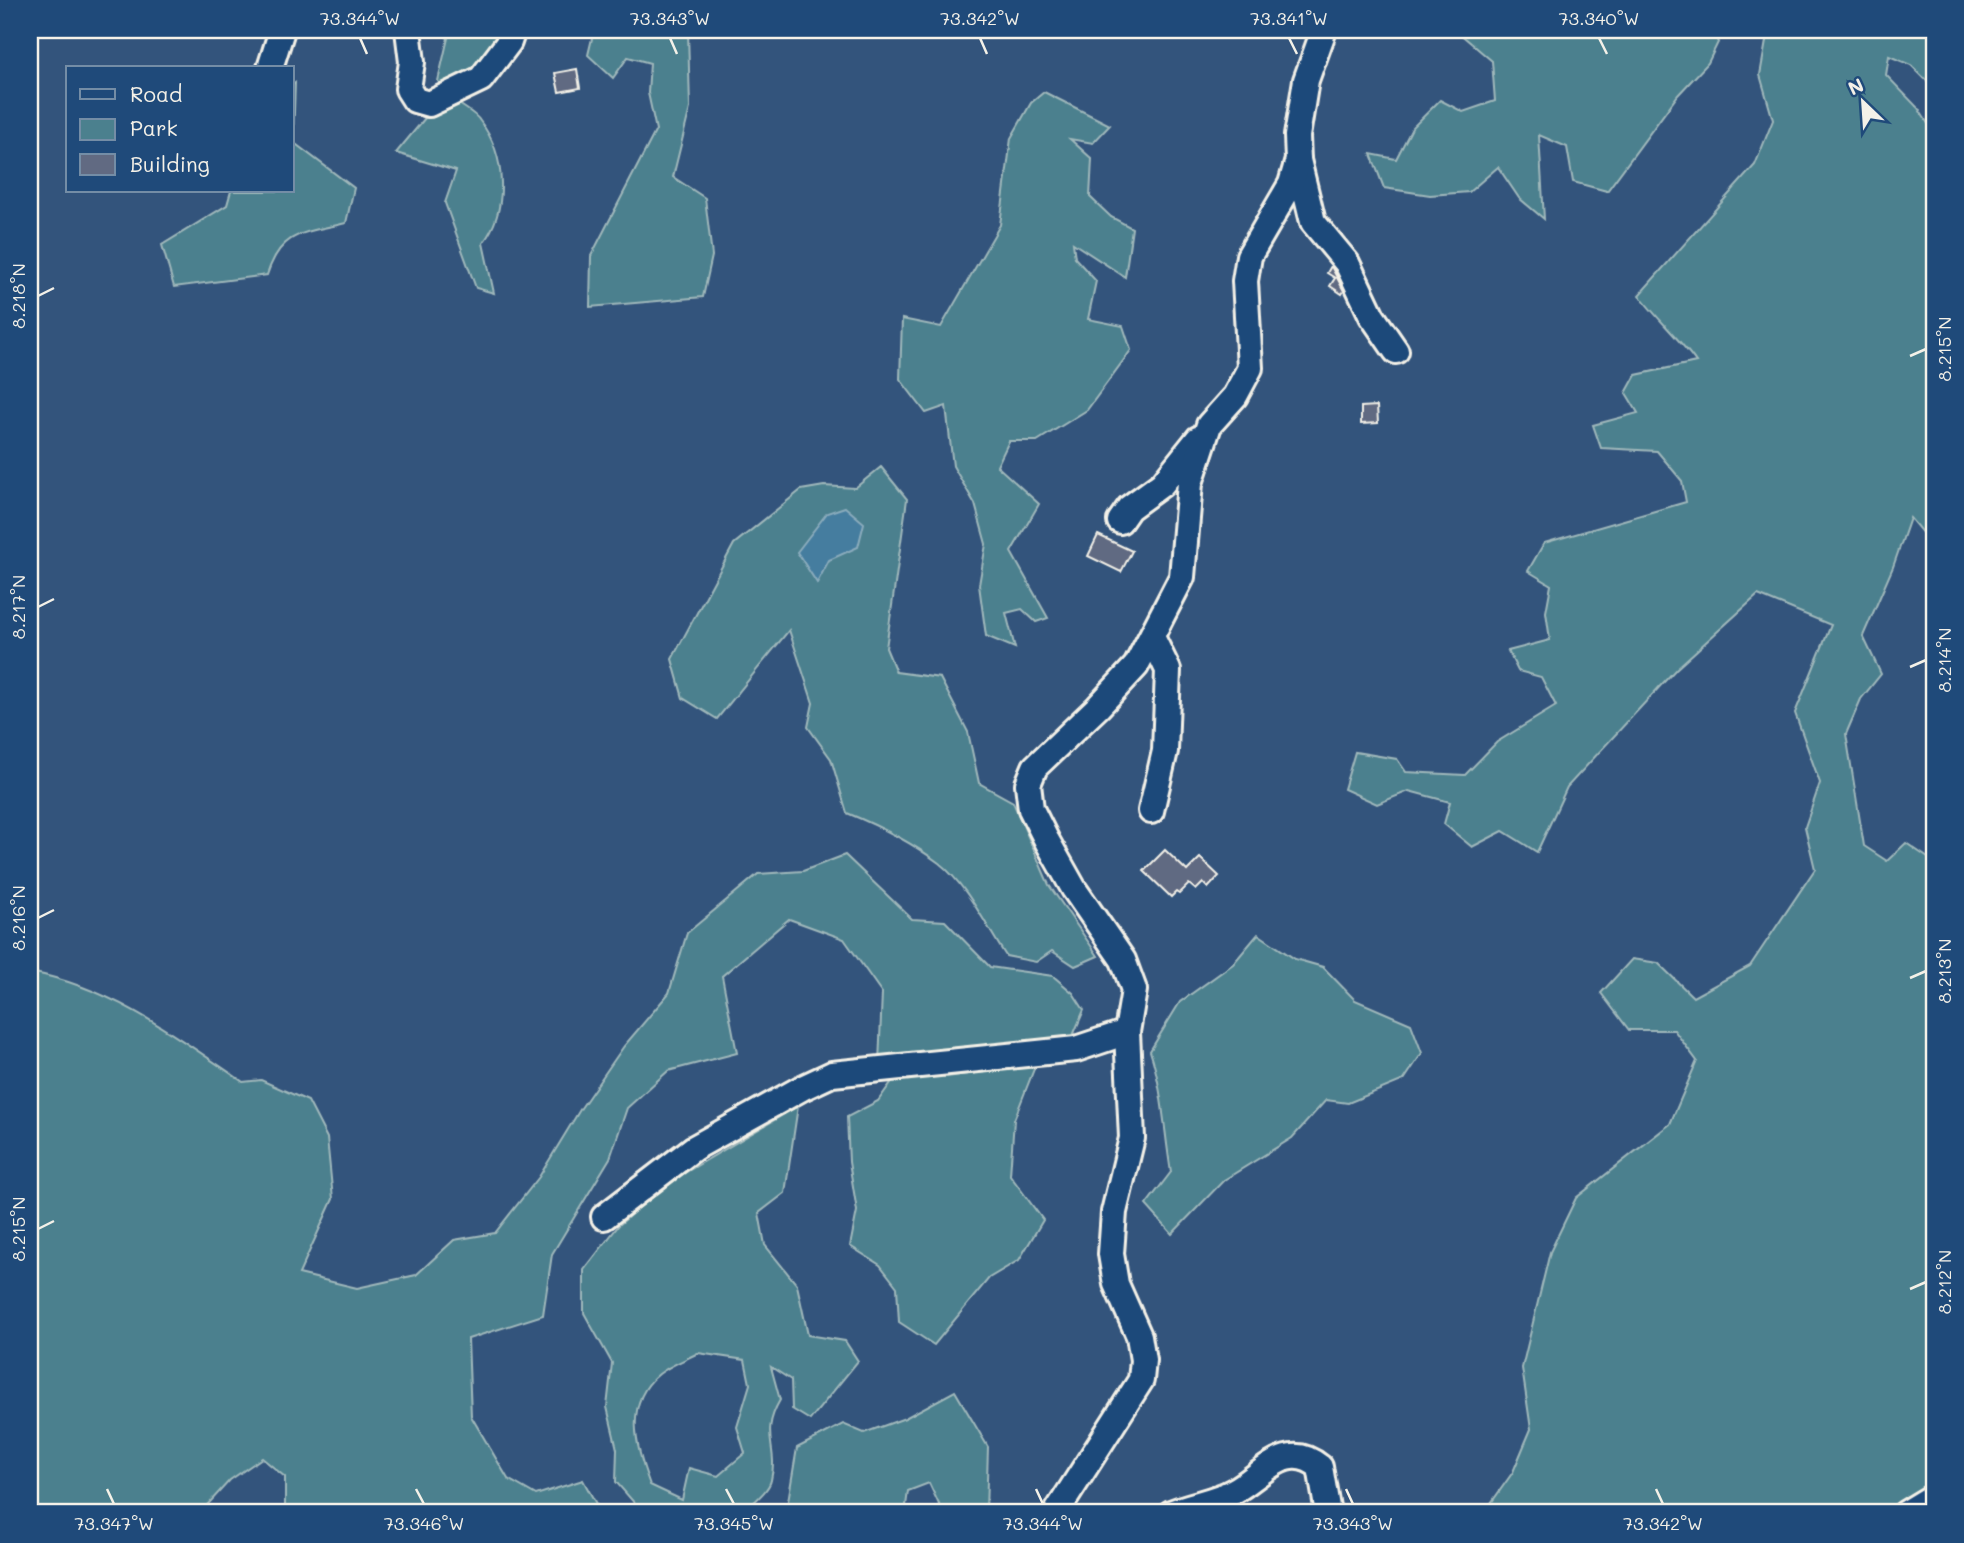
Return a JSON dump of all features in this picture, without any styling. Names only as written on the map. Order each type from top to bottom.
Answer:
[{"type":"street","points":[[271,66],[282,30]]},
{"type":"street","points":[[408,30],[412,61],[408,89],[415,100],[429,104],[481,79],[509,42],[513,30]]},
{"type":"street","points":[[1324,30],[1306,80],[1297,136],[1298,160],[1313,222],[1347,263],[1372,317],[1396,351]]},
{"type":"street","points":[[1120,521],[1129,508],[1163,484],[1235,396],[1250,368],[1245,281],[1249,256],[1290,184],[1298,160]]},
{"type":"street","points":[[1056,1513],[1141,1380],[1143,1360],[1139,1336],[1116,1284],[1111,1254],[1114,1212],[1127,1169],[1132,1138],[1127,1032],[1134,990],[1123,960],[1074,889],[1047,841],[1031,809],[1028,784],[1035,767],[1136,666],[1153,639],[1182,578],[1190,483],[1209,425]]},
{"type":"street","points":[[1151,811],[1165,751],[1168,670],[1153,639]]},
{"type":"street","points":[[604,1217],[694,1147],[802,1087],[832,1074],[1076,1049],[1127,1032]]},
{"type":"street","points":[[1171,1513],[1232,1492],[1279,1461],[1293,1455],[1308,1457],[1320,1467],[1328,1513]]},
{"type":"street","points":[[1906,1513],[1934,1496]]},
{"type":"green space","points":[[436,30],[502,30],[479,80],[448,96],[438,81],[448,38]]},
{"type":"green space","points":[[594,30],[688,30],[690,108],[673,177],[705,198],[712,256],[703,297],[590,307],[591,256],[656,130],[648,93],[650,63],[628,57],[613,78],[588,55]]},
{"type":"green space","points":[[1400,30],[1724,30],[1708,63],[1678,95],[1607,191],[1573,182],[1567,147],[1539,135],[1544,219],[1519,198],[1498,167],[1469,192],[1430,195],[1384,188],[1371,154],[1396,159],[1412,128],[1440,100],[1463,112],[1495,101],[1492,61],[1458,32]]},
{"type":"green space","points":[[1768,30],[1934,30],[1934,88],[1911,65],[1889,56],[1886,75],[1918,108],[1934,133],[1934,547],[1910,518],[1893,567],[1863,636],[1881,674],[1861,699],[1846,734],[1864,846],[1887,861],[1906,843],[1934,862],[1934,1493],[1896,1513],[1484,1513],[1513,1472],[1531,1429],[1522,1368],[1550,1252],[1576,1198],[1670,1124],[1697,1061],[1674,1030],[1629,1030],[1601,993],[1632,959],[1658,963],[1693,997],[1750,966],[1815,869],[1805,827],[1820,783],[1795,713],[1831,625],[1758,595],[1676,669],[1567,787],[1537,852],[1503,831],[1472,847],[1444,824],[1450,802],[1409,791],[1377,804],[1344,789],[1355,752],[1397,759],[1406,772],[1465,775],[1497,742],[1556,706],[1541,677],[1518,671],[1508,651],[1550,640],[1546,612],[1551,585],[1528,571],[1544,543],[1686,502],[1682,481],[1657,451],[1601,448],[1593,425],[1638,413],[1626,393],[1636,375],[1696,362],[1639,295],[1755,165],[1773,120],[1760,75]]},
{"type":"green space","points":[[1044,92],[1110,125],[1093,143],[1070,139],[1092,159],[1090,197],[1111,217],[1132,228],[1125,277],[1073,243],[1075,258],[1096,281],[1088,319],[1123,326],[1131,350],[1087,410],[1037,441],[1009,441],[997,466],[1039,504],[1011,552],[1048,618],[1036,622],[1022,609],[1006,613],[1015,648],[986,636],[979,585],[986,544],[975,504],[953,466],[946,406],[926,413],[900,379],[902,319],[941,327],[1000,225],[1011,138],[1031,103]]},
{"type":"green space","points":[[459,104],[480,121],[489,135],[499,166],[501,182],[497,214],[483,243],[494,293],[476,288],[445,203],[456,171],[396,153],[430,112]]},
{"type":"green space","points":[[294,143],[354,188],[346,223],[296,236],[279,250],[267,275],[174,287],[162,245],[227,205],[231,192],[294,192]]},
{"type":"green space","points":[[881,467],[907,499],[886,648],[896,672],[940,678],[968,732],[979,783],[1013,802],[1049,885],[1098,956],[1075,966],[1052,951],[1036,962],[1006,956],[967,894],[939,863],[894,835],[847,813],[831,759],[808,727],[813,703],[789,630],[717,719],[683,698],[672,659],[734,544],[801,490],[824,486],[855,488]]},
{"type":"green space","points":[[845,855],[912,919],[945,921],[990,967],[1053,976],[1073,993],[1084,1010],[1072,1038],[879,1063],[882,993],[844,939],[789,919],[722,976],[737,1053],[668,1071],[627,1108],[610,1158],[552,1254],[543,1315],[468,1339],[471,1416],[508,1479],[536,1495],[583,1480],[601,1513],[285,1513],[285,1477],[262,1458],[230,1480],[200,1513],[30,1513],[30,972],[60,979],[116,1001],[168,1031],[243,1082],[261,1080],[308,1101],[327,1138],[333,1199],[299,1274],[357,1288],[416,1275],[454,1240],[495,1233],[539,1177],[581,1108],[624,1046],[669,993],[687,933],[758,874],[803,871]]},
{"type":"green space","points":[[1258,934],[1295,959],[1323,967],[1355,1000],[1411,1024],[1422,1053],[1404,1080],[1348,1103],[1326,1100],[1292,1138],[1224,1180],[1172,1234],[1146,1205],[1171,1172],[1161,1096],[1150,1051],[1180,1002],[1233,964]]},
{"type":"green space","points":[[1036,1064],[1014,1120],[1010,1175],[1043,1220],[1019,1260],[989,1278],[934,1345],[899,1322],[897,1287],[880,1265],[850,1246],[857,1211],[849,1162],[847,1117],[878,1101],[893,1080],[910,1070],[947,1077]]},
{"type":"green space","points":[[798,1106],[785,1193],[759,1213],[765,1245],[797,1285],[808,1335],[845,1341],[858,1361],[810,1420],[792,1409],[791,1380],[771,1367],[780,1400],[771,1423],[771,1480],[763,1493],[743,1513],[643,1513],[616,1482],[617,1449],[607,1407],[612,1363],[584,1313],[584,1270],[619,1225],[666,1184]],"holes":[[[698,1353],[745,1360],[750,1384],[737,1427],[745,1453],[718,1476],[689,1468],[682,1500],[650,1485],[640,1456],[636,1426],[640,1398],[648,1386],[663,1371]]]},
{"type":"green space","points":[[955,1391],[988,1447],[986,1513],[943,1513],[929,1483],[908,1491],[905,1513],[786,1513],[797,1448],[843,1424],[864,1433],[905,1418]]},
{"type":"water","points":[[845,507],[864,523],[858,547],[829,560],[817,583],[797,552],[827,513]]},
{"type":"building","points":[[577,69],[580,88],[559,92],[555,73]]},
{"type":"building","points":[[1331,266],[1344,291],[1342,294],[1330,286],[1335,278],[1327,273]]},
{"type":"building","points":[[1377,406],[1378,423],[1361,424],[1361,407]]},
{"type":"building","points":[[1098,535],[1132,551],[1121,572],[1088,556]]},
{"type":"building","points":[[1165,850],[1187,871],[1200,858],[1219,876],[1208,888],[1203,883],[1196,890],[1189,884],[1179,894],[1176,892],[1171,897],[1144,871]]}]
